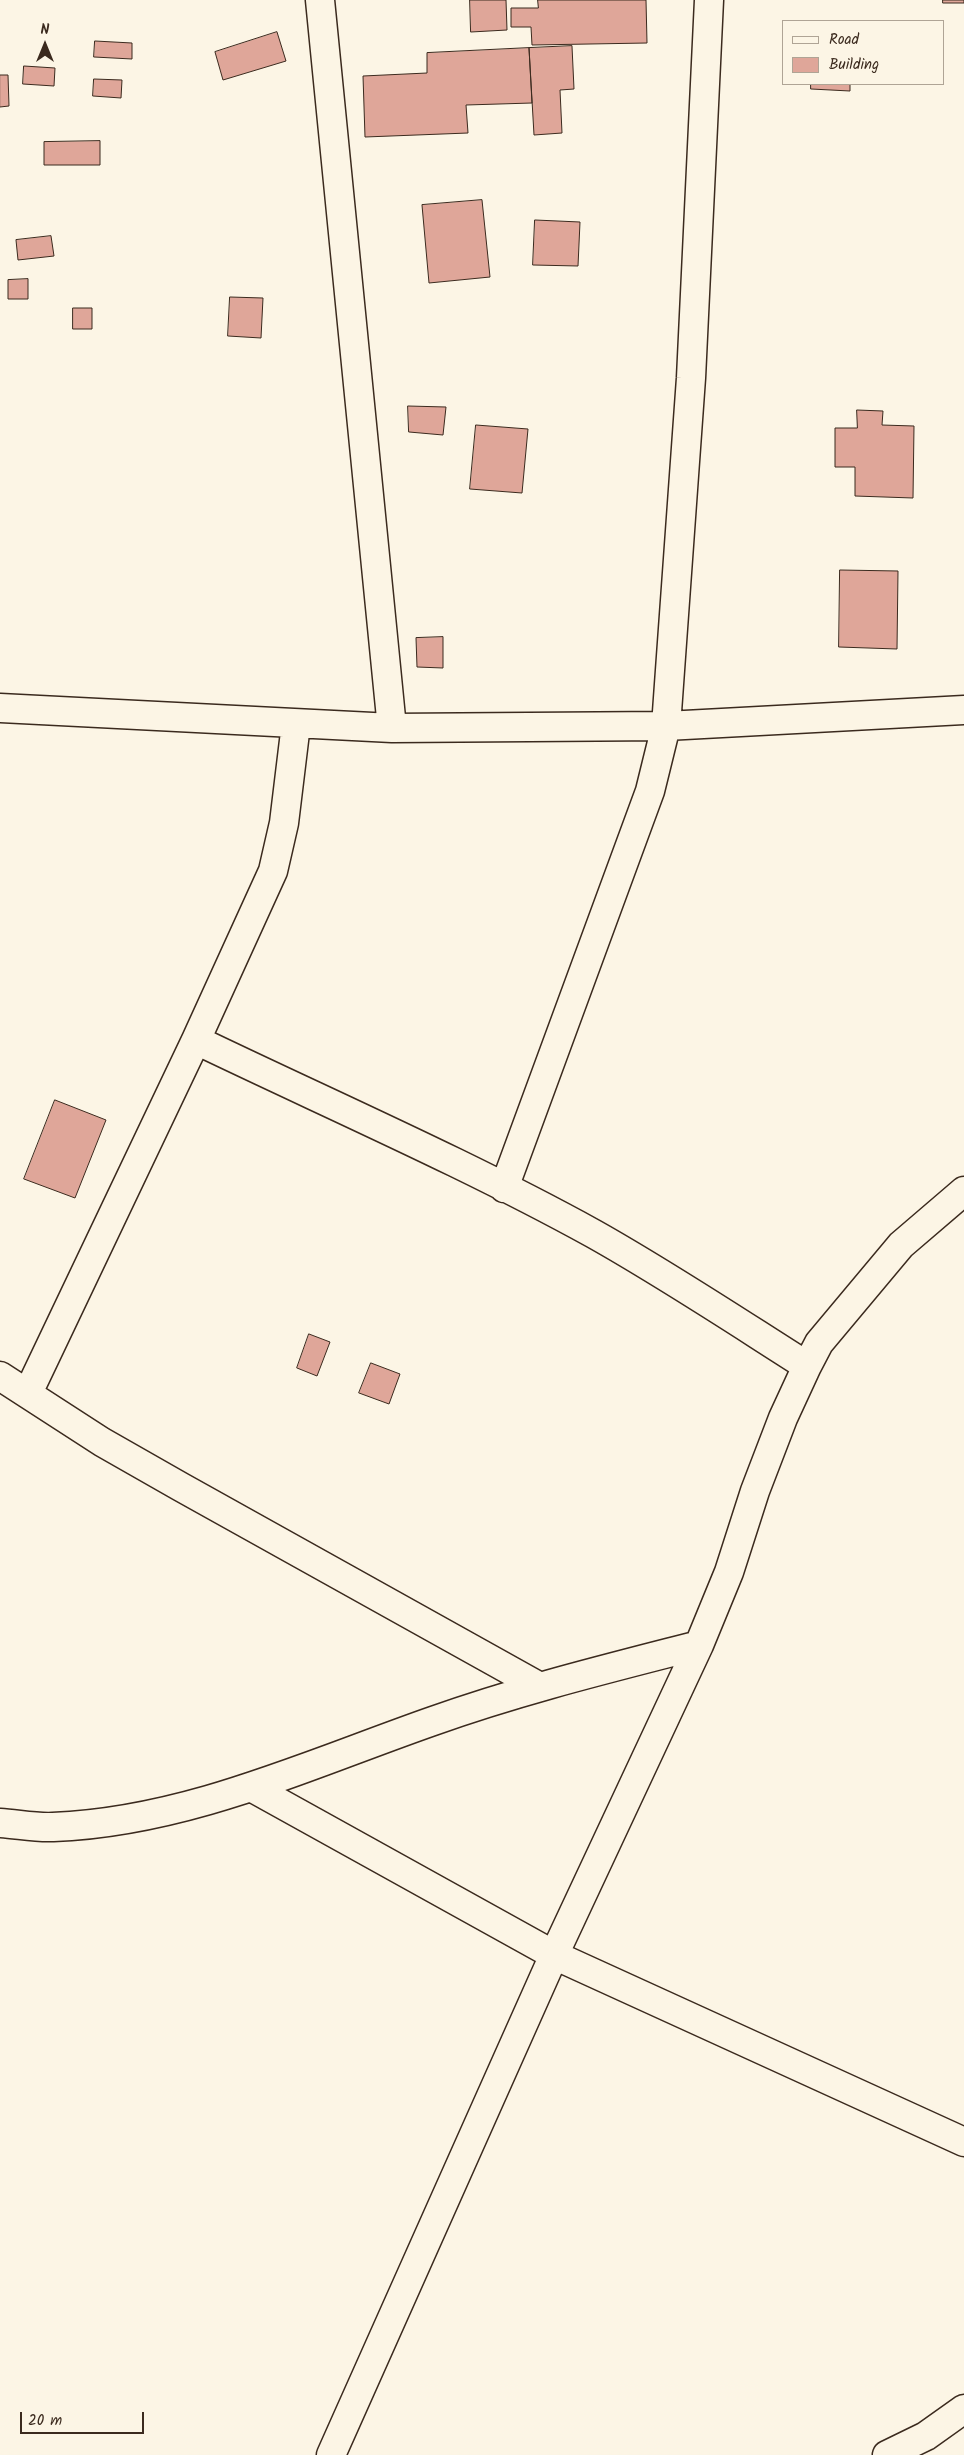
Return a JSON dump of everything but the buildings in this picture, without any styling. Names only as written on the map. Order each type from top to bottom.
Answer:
[{"type":"street","points":[[320,0],[392,728]]},
{"type":"street","points":[[504,1188],[650,791],[666,726],[691,378],[710,0]]},
{"type":"street","points":[[0,708],[392,728],[666,726],[964,710]]},
{"type":"street","points":[[28,1393],[196,1040],[273,871],[284,823],[296,724]]},
{"type":"street","points":[[196,1040],[504,1188],[639,1260],[807,1366]]},
{"type":"street","points":[[331,2455],[554,1955],[699,1645],[730,1572],[755,1491],[783,1418],[807,1366],[819,1343],[900,1245],[964,1191]]},
{"type":"street","points":[[0,1376],[102,1442],[181,1488],[540,1686]]},
{"type":"street","points":[[0,1823],[52,1827],[110,1821],[182,1807],[251,1787],[434,1720],[540,1686],[699,1645]]},
{"type":"street","points":[[251,1787],[554,1955],[964,2142]]},
{"type":"street","points":[[887,2455],[926,2436],[964,2409]]}]
